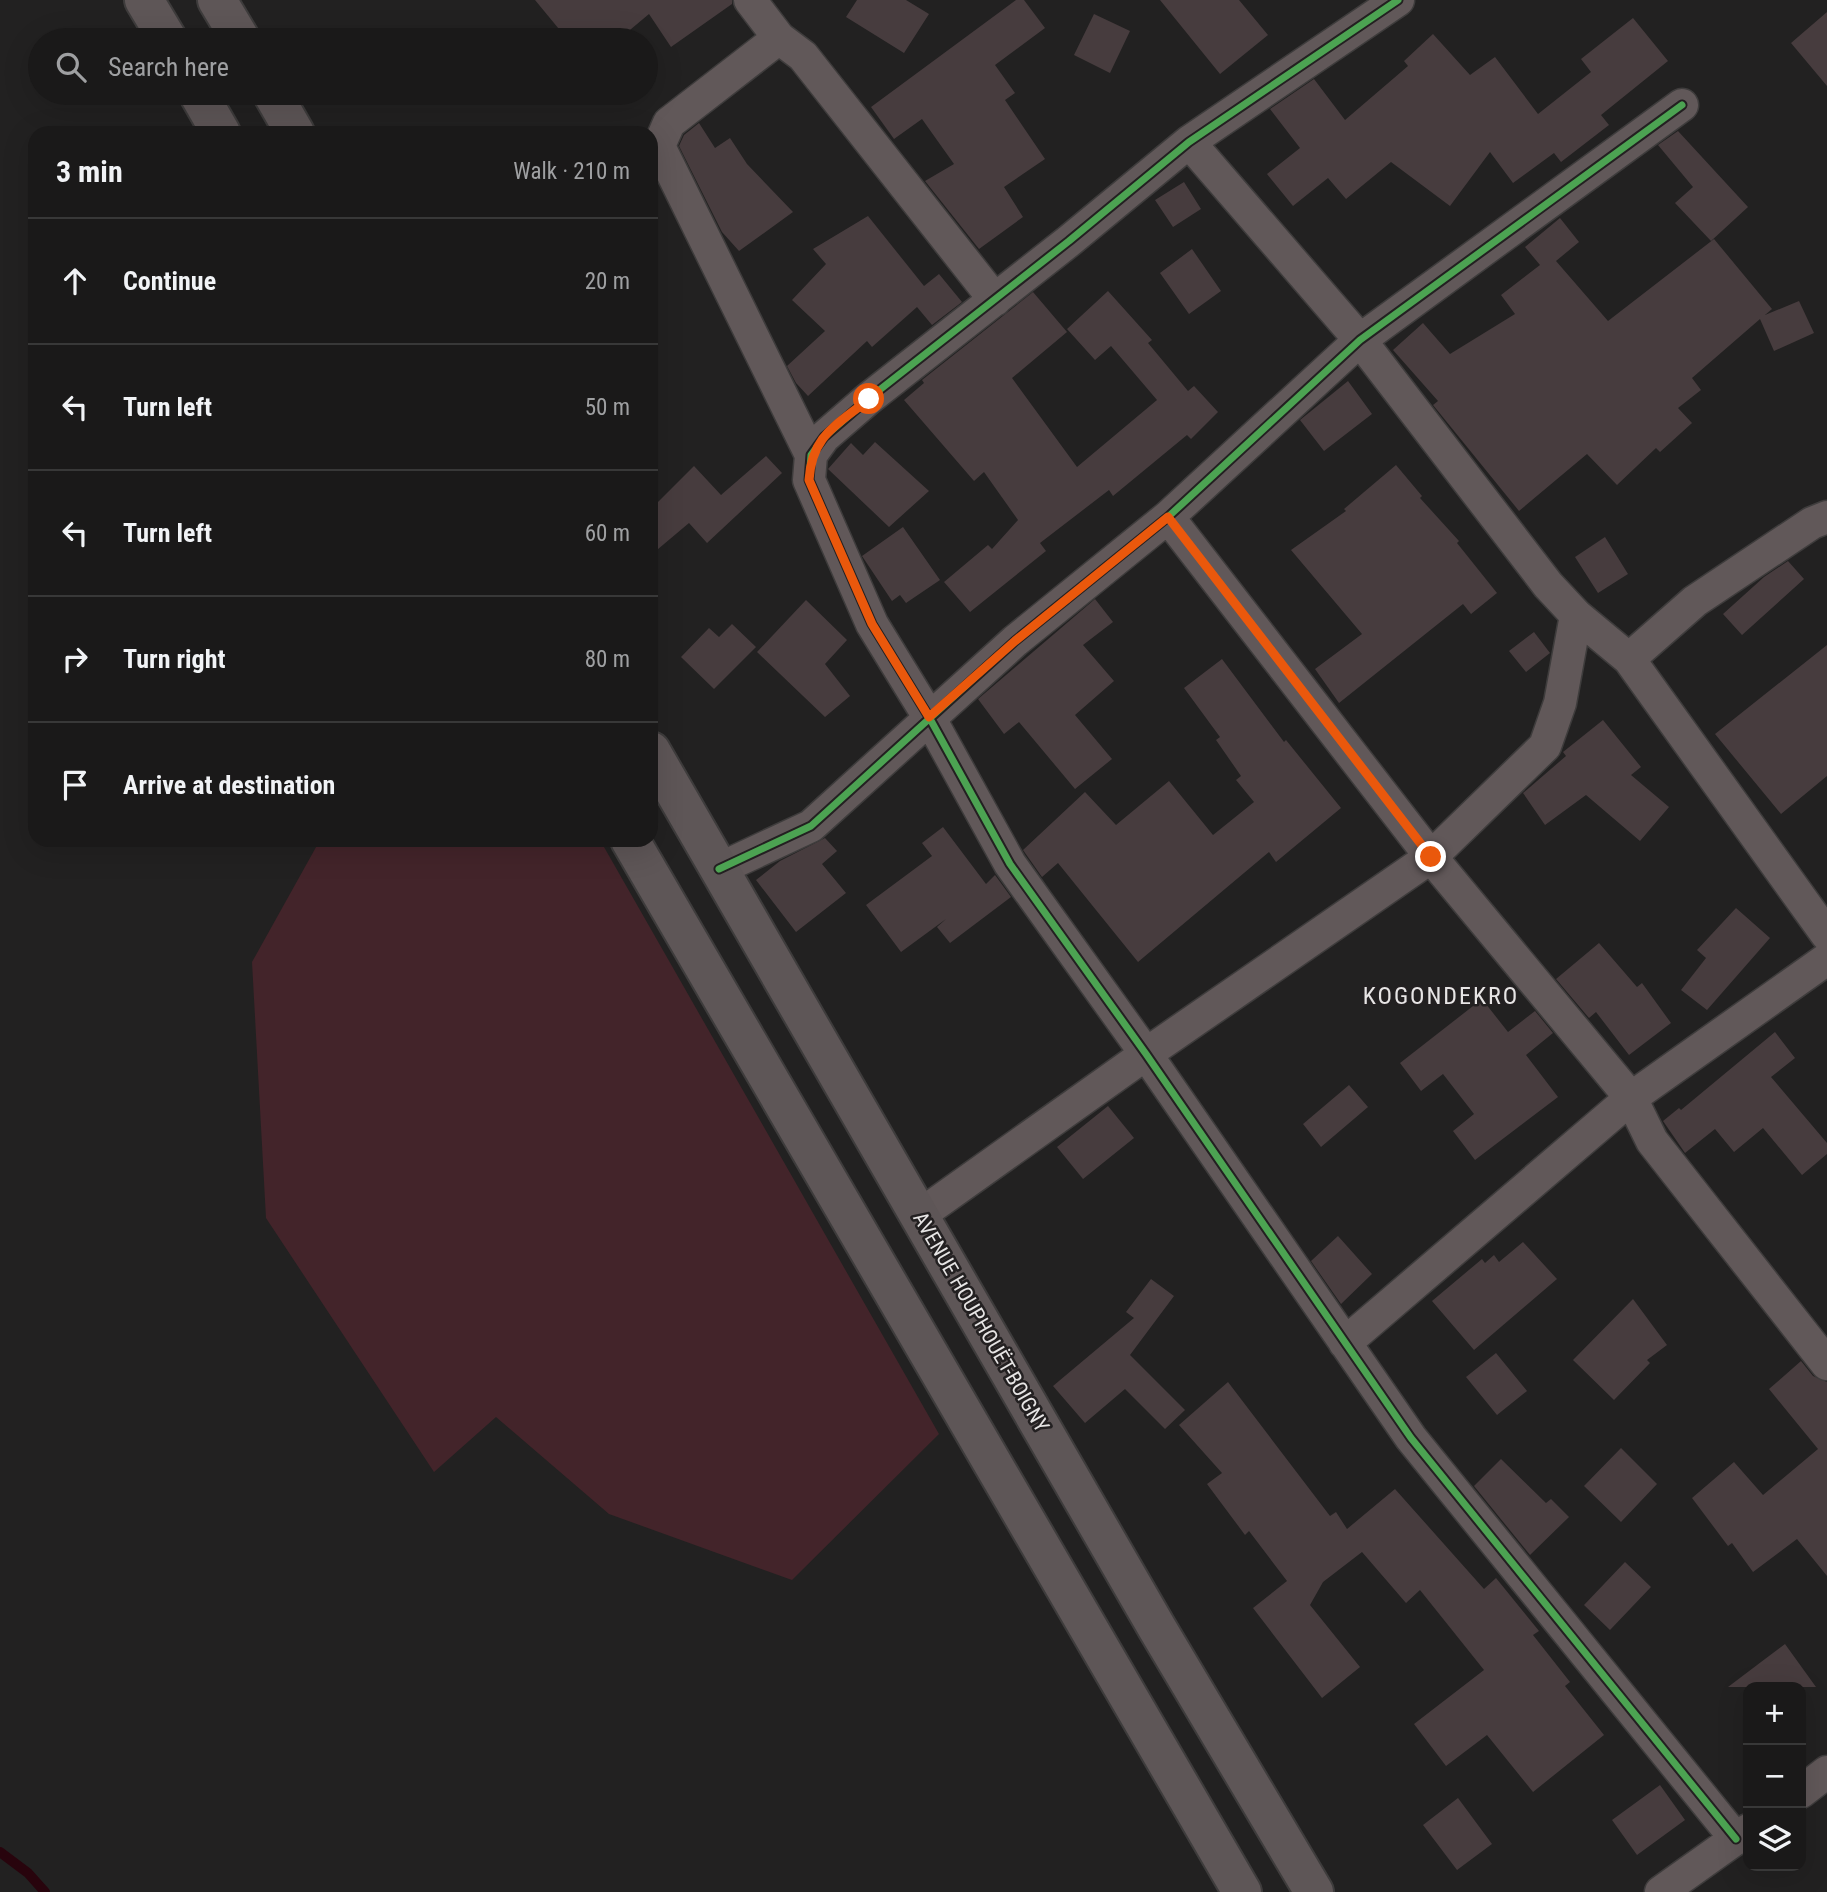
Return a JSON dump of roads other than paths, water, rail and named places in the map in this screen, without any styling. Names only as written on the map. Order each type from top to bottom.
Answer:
[{"type":"highway","points":[[144,0],[161,28]]},
{"type":"highway","points":[[217,0],[234,28]]},
{"type":"highway","points":[[205,105],[217,126]]},
{"type":"highway","points":[[279,105],[291,126]]},
{"type":"highway","name":"AVENUE HOUPHOUËT-BOIGNY","points":[[658,763],[1157,1628],[1314,1892]]},
{"type":"highway","points":[[634,847],[1241,1892]]},
{"type":"street","points":[[750,0],[779,38],[803,56],[995,300]]},
{"type":"street","points":[[1398,0],[1189,142],[824,436],[811,455],[809,480],[872,624],[929,717],[1010,864],[1146,1054],[1411,1438],[1742,1835],[1661,1892]]},
{"type":"street","points":[[779,38],[669,123],[659,146],[811,455]]},
{"type":"street","points":[[719,869],[811,826],[1015,641],[1168,517],[1360,340],[1682,105]]},
{"type":"street","points":[[1189,142],[1360,340],[1548,585],[1576,615],[1629,659],[1827,935]]},
{"type":"street","points":[[1168,517],[1431,857],[1631,1098],[1652,1141],[1827,1364]]},
{"type":"street","points":[[1629,659],[1695,601],[1812,523],[1827,517]]},
{"type":"street","points":[[920,1215],[1146,1054],[1431,857],[1545,746],[1560,703],[1576,615]]},
{"type":"street","points":[[1345,1343],[1631,1098],[1827,959]]},
{"type":"street","points":[[1806,1788],[1827,1773]]},
{"type":"waterway","points":[[0,1852],[28,1873],[45,1892]]},
{"type":"district","name":"KOGONDEKRO","points":[[1441,996]]}]
